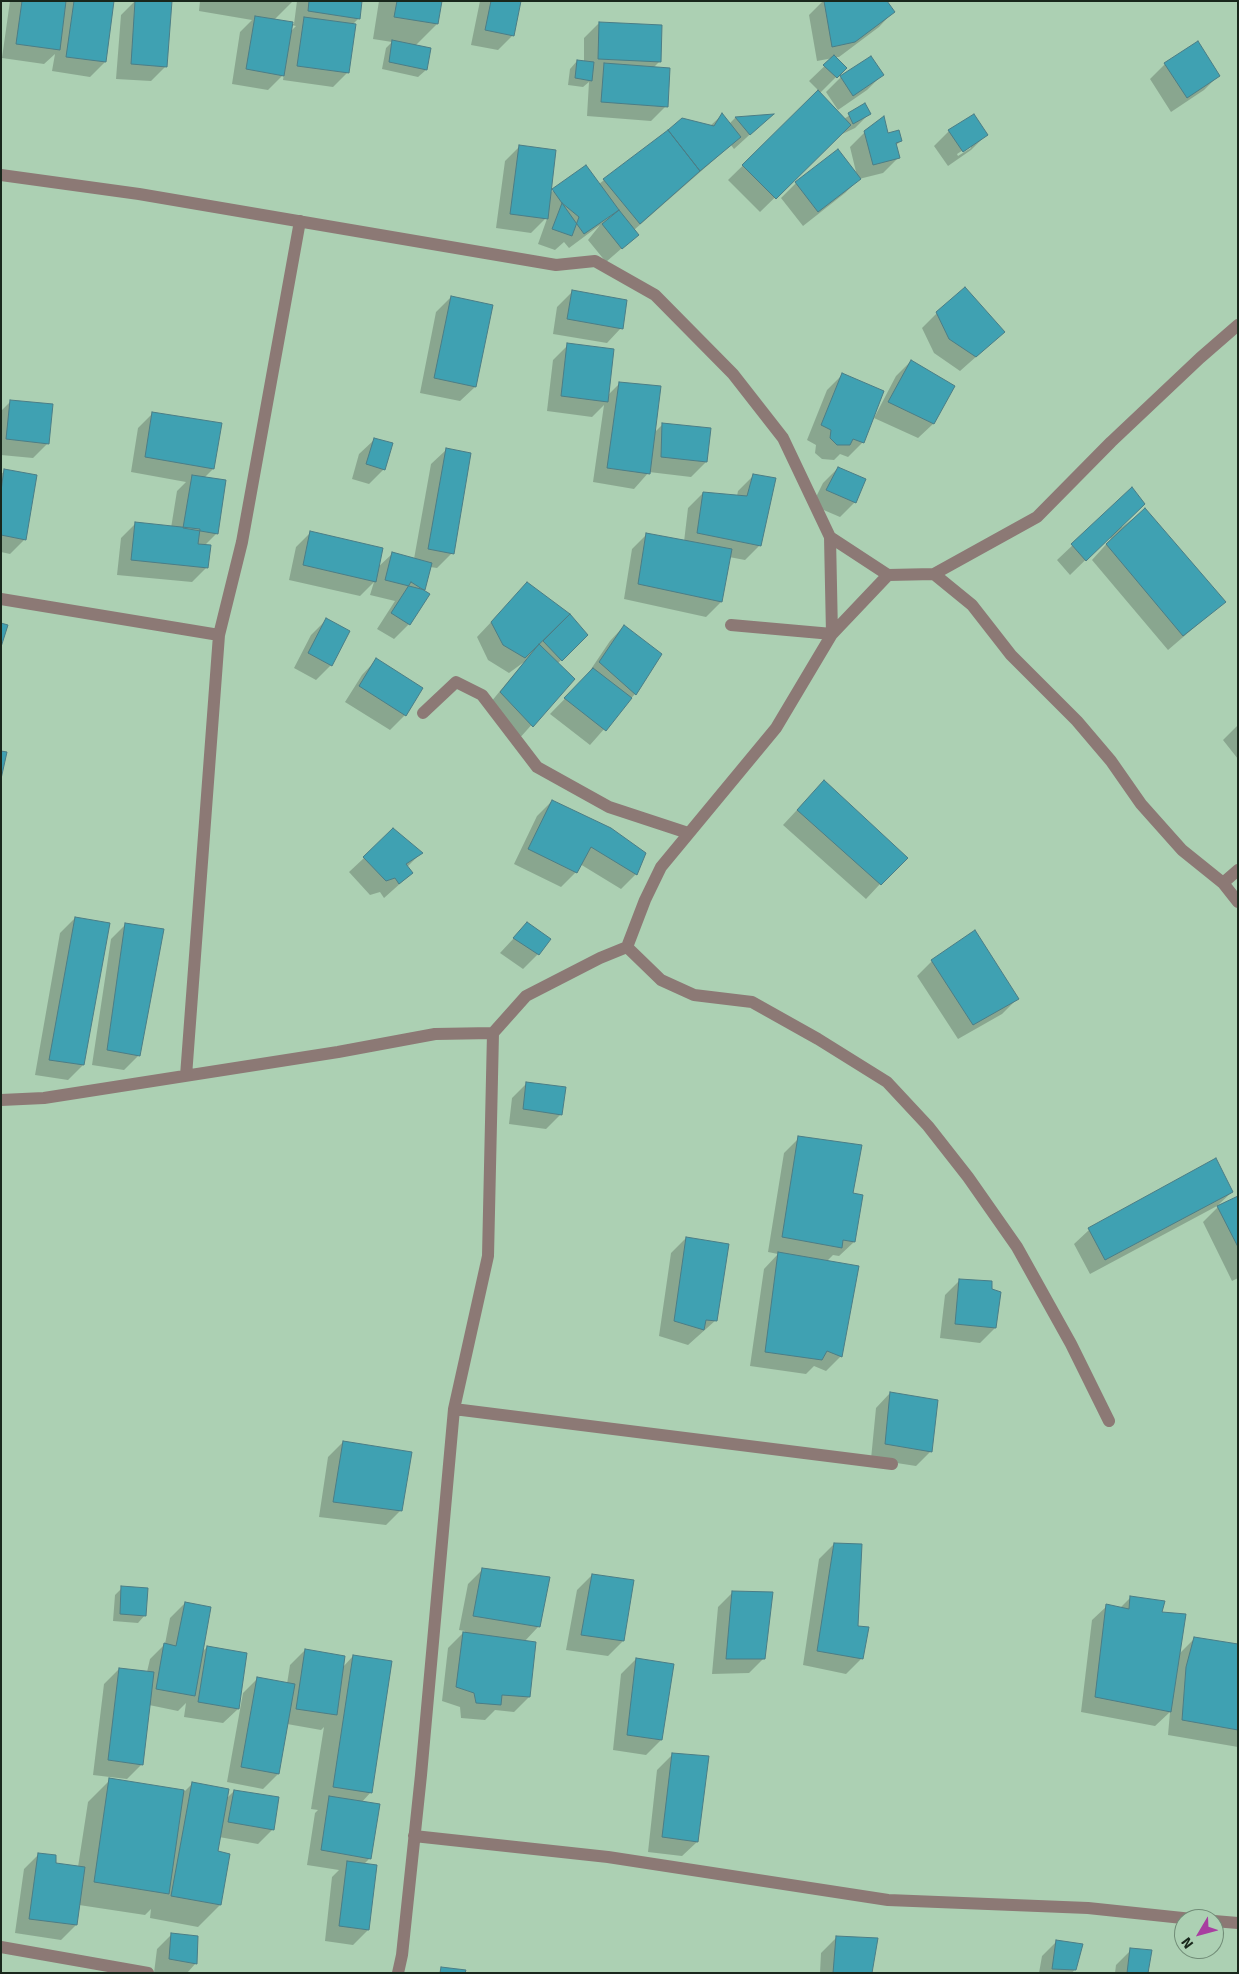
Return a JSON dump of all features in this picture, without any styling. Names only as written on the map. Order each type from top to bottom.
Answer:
[{"type":"street","points":[[1,175],[139,194],[556,265],[596,261],[655,294],[733,374],[783,438],[830,537],[832,634]]},
{"type":"street","points":[[186,1076],[219,635],[242,542],[300,221]]},
{"type":"street","points":[[830,537],[888,575],[934,574],[1037,517],[1125,429],[1238,325]]},
{"type":"street","points":[[934,574],[972,605],[1011,655],[1077,721],[1111,761],[1141,804],[1182,850],[1223,883],[1238,902]]},
{"type":"street","points":[[398,1973],[402,1955],[414,1836],[454,1409],[488,1256],[493,1033],[526,996],[600,958],[627,947],[645,900],[661,867],[776,728],[832,634],[888,575]]},
{"type":"street","points":[[1,599],[219,635]]},
{"type":"street","points":[[731,625],[832,634]]},
{"type":"street","points":[[423,713],[456,682],[482,695],[537,767],[609,807],[688,833]]},
{"type":"street","points":[[1223,883],[1238,870]]},
{"type":"street","points":[[627,947],[661,980],[694,995],[752,1002],[818,1039],[887,1082],[928,1126],[968,1177],[1017,1247],[1071,1344],[1109,1421]]},
{"type":"street","points":[[1,1100],[44,1098],[435,1034],[493,1033]]},
{"type":"street","points":[[454,1409],[892,1464]]},
{"type":"street","points":[[414,1836],[608,1857],[888,1900],[1088,1908],[1174,1917]]},
{"type":"street","points":[[1224,1922],[1238,1923]]},
{"type":"street","points":[[1,1946],[148,1973]]},
{"type":"building","points":[[22,1],[66,1],[60,50],[16,44]]},
{"type":"building","points":[[74,1],[114,1],[106,62],[66,57]]},
{"type":"building","points":[[135,1],[172,1],[167,67],[131,64]]},
{"type":"building","points":[[309,1],[362,1],[360,19],[308,11]]},
{"type":"building","points":[[397,1],[442,1],[438,24],[394,17]]},
{"type":"building","points":[[491,1],[521,1],[514,36],[485,30]]},
{"type":"building","points":[[824,1],[887,1],[895,12],[855,42],[832,47]]},
{"type":"building","points":[[255,16],[293,22],[284,76],[246,69]]},
{"type":"building","points":[[304,17],[356,24],[349,73],[297,66]]},
{"type":"building","points":[[599,22],[662,25],[661,62],[598,59]]},
{"type":"building","points":[[392,40],[431,48],[427,70],[389,62]]},
{"type":"building","points":[[1198,41],[1220,76],[1187,98],[1164,63]]},
{"type":"building","points":[[834,55],[847,68],[837,78],[823,65]]},
{"type":"building","points":[[871,56],[884,75],[853,96],[840,76]]},
{"type":"building","points":[[577,60],[594,62],[592,81],[575,78]]},
{"type":"building","points":[[604,63],[670,68],[668,107],[601,102]]},
{"type":"building","points":[[818,90],[851,125],[776,199],[742,165]]},
{"type":"building","points":[[865,103],[871,114],[853,124],[848,113]]},
{"type":"building","points":[[722,113],[741,137],[700,171],[668,130],[682,118],[714,126]]},
{"type":"building","points":[[774,114],[750,135],[735,117]]},
{"type":"building","points":[[974,114],[988,135],[963,152],[948,130]]},
{"type":"building","points":[[884,116],[888,133],[899,130],[902,141],[896,143],[900,158],[873,165],[864,131]]},
{"type":"building","points":[[668,130],[700,171],[640,224],[603,179]]},
{"type":"building","points":[[519,145],[556,150],[548,219],[510,214]]},
{"type":"building","points":[[838,149],[861,179],[818,212],[795,182]]},
{"type":"building","points":[[586,165],[619,210],[584,234],[552,189]]},
{"type":"building","points":[[562,203],[579,217],[572,236],[552,229]]},
{"type":"building","points":[[619,210],[639,235],[622,249],[602,224]]},
{"type":"building","points":[[965,287],[1005,332],[976,357],[949,339],[936,312]]},
{"type":"building","points":[[572,290],[627,300],[623,329],[567,319]]},
{"type":"building","points":[[451,296],[493,305],[476,387],[434,378]]},
{"type":"building","points":[[567,343],[614,349],[608,402],[561,396]]},
{"type":"building","points":[[911,360],[955,386],[934,424],[888,402]]},
{"type":"building","points":[[842,373],[884,391],[864,443],[853,439],[850,445],[837,445],[830,438],[831,430],[821,425]]},
{"type":"building","points":[[619,382],[661,386],[650,474],[607,468]]},
{"type":"building","points":[[10,400],[53,404],[49,444],[6,439]]},
{"type":"building","points":[[152,412],[222,423],[214,469],[145,457]]},
{"type":"building","points":[[662,423],[711,428],[707,462],[661,457]]},
{"type":"building","points":[[374,438],[393,443],[385,470],[366,464]]},
{"type":"building","points":[[446,448],[471,453],[454,554],[428,549]]},
{"type":"building","points":[[838,467],[866,479],[856,503],[826,490]]},
{"type":"building","points":[[4,469],[37,475],[26,540],[1,535],[1,491]]},
{"type":"building","points":[[753,474],[776,478],[761,546],[697,533],[703,492],[747,496]]},
{"type":"building","points":[[192,475],[226,480],[218,534],[183,528]]},
{"type":"building","points":[[1132,487],[1145,504],[1086,561],[1071,544]]},
{"type":"building","points":[[1145,508],[1226,602],[1183,636],[1106,544]]},
{"type":"building","points":[[135,522],[200,529],[198,544],[211,545],[208,568],[131,560]]},
{"type":"building","points":[[310,531],[383,548],[376,582],[303,565]]},
{"type":"building","points":[[646,533],[732,549],[722,602],[638,584]]},
{"type":"building","points":[[392,552],[432,563],[425,590],[385,580]]},
{"type":"building","points":[[411,582],[430,594],[410,625],[391,613]]},
{"type":"building","points":[[527,582],[570,614],[525,658],[503,645],[491,622]]},
{"type":"building","points":[[570,614],[588,635],[562,661],[543,641]]},
{"type":"building","points":[[326,618],[350,631],[332,666],[308,653]]},
{"type":"building","points":[[1,623],[8,625],[1,647]]},
{"type":"building","points":[[624,625],[662,654],[636,695],[599,662]]},
{"type":"building","points":[[539,644],[575,679],[533,727],[500,692]]},
{"type":"building","points":[[376,658],[423,688],[406,716],[359,686]]},
{"type":"building","points":[[593,668],[632,698],[606,731],[564,698]]},
{"type":"building","points":[[1,751],[7,752],[1,779]]},
{"type":"building","points":[[824,780],[908,858],[881,885],[797,810]]},
{"type":"building","points":[[552,800],[611,828],[646,853],[637,875],[591,847],[577,873],[528,849]]},
{"type":"building","points":[[393,828],[423,853],[406,864],[413,873],[399,884],[395,878],[386,881],[363,857]]},
{"type":"building","points":[[75,917],[110,923],[84,1065],[49,1060]]},
{"type":"building","points":[[527,922],[551,939],[539,955],[513,938]]},
{"type":"building","points":[[125,923],[164,929],[140,1056],[107,1050]]},
{"type":"building","points":[[975,930],[1019,999],[973,1025],[931,960]]},
{"type":"building","points":[[526,1082],[566,1087],[562,1115],[523,1109]]},
{"type":"building","points":[[798,1136],[862,1145],[853,1193],[863,1195],[855,1242],[843,1240],[842,1248],[782,1237]]},
{"type":"building","points":[[1216,1158],[1233,1192],[1105,1260],[1088,1228]]},
{"type":"building","points":[[1238,1196],[1238,1247],[1217,1206]]},
{"type":"building","points":[[686,1237],[729,1244],[717,1321],[706,1320],[704,1330],[674,1321]]},
{"type":"building","points":[[778,1252],[859,1266],[842,1357],[827,1351],[822,1360],[765,1352]]},
{"type":"building","points":[[959,1279],[992,1281],[992,1289],[1001,1292],[996,1328],[955,1324]]},
{"type":"building","points":[[890,1392],[938,1400],[932,1452],[885,1444]]},
{"type":"building","points":[[343,1441],[412,1452],[402,1511],[333,1502]]},
{"type":"building","points":[[834,1543],[862,1544],[858,1626],[869,1627],[863,1659],[817,1651]]},
{"type":"building","points":[[482,1568],[550,1577],[540,1627],[473,1616]]},
{"type":"building","points":[[592,1574],[634,1580],[624,1641],[581,1635]]},
{"type":"building","points":[[121,1586],[148,1588],[146,1616],[120,1614]]},
{"type":"building","points":[[732,1591],[773,1592],[765,1659],[726,1659]]},
{"type":"building","points":[[1130,1596],[1165,1601],[1162,1612],[1186,1614],[1171,1712],[1095,1697],[1106,1604],[1129,1609]]},
{"type":"building","points":[[185,1602],[211,1607],[195,1696],[156,1689],[164,1643],[176,1646]]},
{"type":"building","points":[[463,1632],[536,1642],[530,1697],[502,1695],[501,1705],[476,1703],[474,1693],[456,1687]]},
{"type":"building","points":[[1194,1637],[1238,1644],[1238,1730],[1182,1720],[1186,1667]]},
{"type":"building","points":[[207,1646],[247,1653],[239,1709],[198,1702]]},
{"type":"building","points":[[305,1649],[345,1656],[337,1715],[296,1709]]},
{"type":"building","points":[[353,1655],[392,1661],[372,1793],[333,1787]]},
{"type":"building","points":[[636,1658],[674,1664],[662,1740],[627,1735]]},
{"type":"building","points":[[119,1668],[154,1672],[143,1765],[108,1760]]},
{"type":"building","points":[[257,1677],[295,1684],[279,1774],[241,1767]]},
{"type":"building","points":[[672,1753],[709,1756],[698,1842],[662,1837]]},
{"type":"building","points":[[109,1778],[184,1790],[169,1894],[94,1882]]},
{"type":"building","points":[[192,1782],[229,1789],[218,1851],[230,1854],[221,1905],[171,1896]]},
{"type":"building","points":[[234,1790],[279,1797],[274,1830],[228,1822]]},
{"type":"building","points":[[329,1796],[380,1804],[371,1859],[321,1850]]},
{"type":"building","points":[[38,1853],[56,1855],[56,1863],[85,1867],[77,1925],[29,1919]]},
{"type":"building","points":[[347,1861],[377,1865],[369,1930],[339,1926]]},
{"type":"building","points":[[171,1933],[198,1936],[197,1964],[169,1959]]},
{"type":"building","points":[[836,1936],[878,1938],[872,1973],[833,1973]]},
{"type":"building","points":[[1056,1940],[1083,1944],[1076,1970],[1052,1969]]},
{"type":"building","points":[[1130,1948],[1152,1950],[1148,1973],[1127,1973]]},
{"type":"building","points":[[441,1967],[466,1970],[465,1973],[440,1973]]}]
